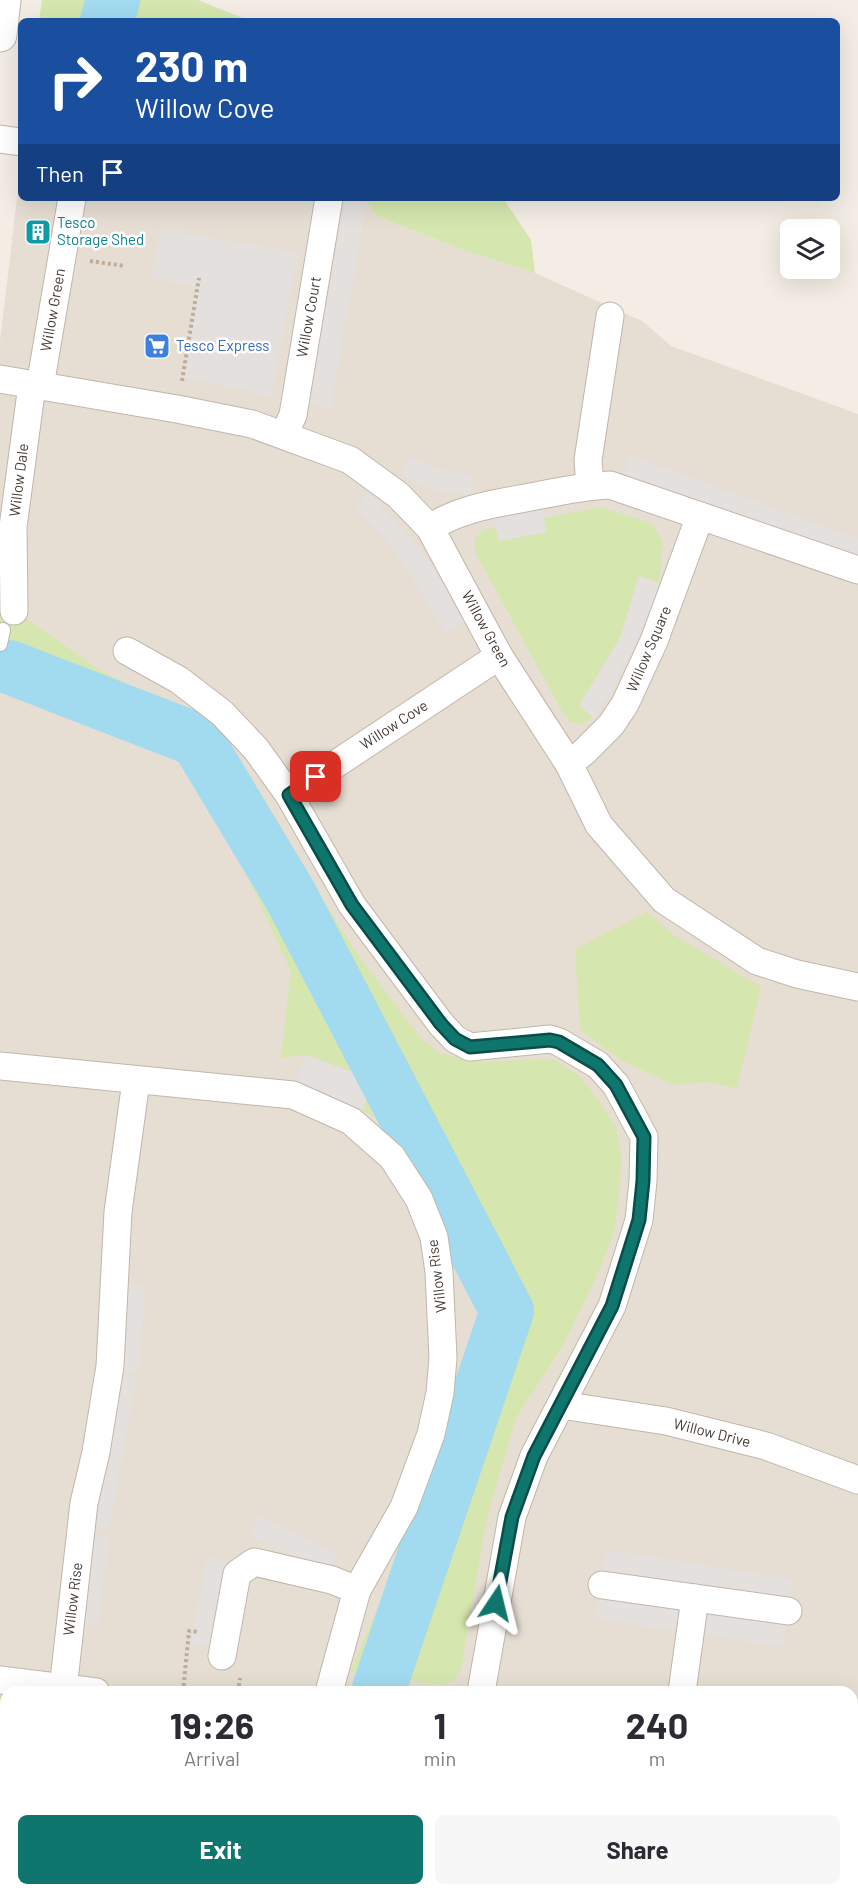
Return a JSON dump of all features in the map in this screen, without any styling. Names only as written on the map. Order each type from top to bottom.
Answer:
[{"type":"street","points":[[0,35],[4,0]]},
{"type":"street","points":[[0,139],[18,142]]},
{"type":"street","name":"Willow Green","points":[[36,385],[71,201]]},
{"type":"street","name":"Willow Court","points":[[284,435],[292,415],[328,201]]},
{"type":"street","points":[[590,486],[588,460],[610,316]]},
{"type":"street","name":"Willow Green","points":[[0,380],[177,409],[252,424],[350,460],[398,495],[430,528],[499,656],[569,764],[599,825],[664,900],[757,961],[797,974],[858,987]]},
{"type":"street","name":"Willow Dale","points":[[8,620],[13,527],[36,385]]},
{"type":"street","points":[[430,528],[445,518],[482,506],[590,486],[609,485],[858,570]]},
{"type":"street","name":"Willow Square","points":[[569,764],[611,725],[625,704],[654,641],[700,516]]},
{"type":"street","points":[[127,651],[179,680],[222,713],[256,749],[289,795],[352,905],[441,1024],[455,1039],[470,1047],[550,1040],[559,1042],[598,1065],[616,1085],[644,1137],[639,1220],[612,1306],[534,1456],[512,1517],[482,1686]]},
{"type":"street","name":"Willow Cove","points":[[289,795],[499,656]]},
{"type":"street","name":"Willow Rise","points":[[0,1066],[293,1095],[351,1121],[392,1157],[419,1199],[434,1237],[439,1272],[443,1358],[440,1393],[430,1434],[404,1507],[357,1590],[331,1686]]},
{"type":"street","name":"Willow Rise","points":[[63,1686],[84,1503],[96,1452],[110,1366],[118,1212],[136,1081]]},
{"type":"street","name":"Willow Drive","points":[[561,1405],[666,1421],[766,1446],[858,1480]]},
{"type":"street","points":[[222,1656],[237,1574],[254,1562],[332,1580],[357,1590]]},
{"type":"street","points":[[602,1585],[788,1611]]},
{"type":"street","points":[[683,1686],[695,1598]]},
{"type":"street","points":[[0,1680],[42,1686]]},
{"type":"lane","points":[[0,644],[8,620]]},
{"type":"path","points":[[62,257],[125,266]]},
{"type":"path","points":[[177,409],[198,278]]},
{"type":"shaded area","points":[[18,190],[18,201],[366,201],[378,217],[472,253],[535,273],[642,321],[671,346],[858,414],[858,1686],[0,1686],[0,341]]},
{"type":"shaded area","points":[[345,201],[366,206],[331,408],[307,404]]},
{"type":"shaded area","points":[[161,229],[298,253],[271,396],[183,378],[197,286],[151,278]]},
{"type":"shaded area","points":[[630,455],[858,539],[858,561],[623,475]]},
{"type":"shaded area","points":[[412,456],[436,469],[471,475],[473,497],[433,489],[401,475]]},
{"type":"shaded area","points":[[368,491],[426,557],[467,621],[445,633],[386,539],[356,508]]},
{"type":"shaded area","points":[[542,508],[546,532],[499,541],[494,518]]},
{"type":"shaded area","points":[[639,576],[659,583],[654,604],[612,690],[593,717],[579,706],[620,638]]},
{"type":"shaded area","points":[[306,1055],[374,1080],[363,1110],[295,1085]]},
{"type":"shaded area","points":[[124,1284],[146,1286],[138,1373],[116,1371]]},
{"type":"shaded area","points":[[115,1374],[137,1378],[109,1530],[87,1525]]},
{"type":"shaded area","points":[[259,1515],[338,1554],[328,1574],[250,1535]]},
{"type":"shaded area","points":[[87,1535],[109,1538],[98,1625],[76,1622]]},
{"type":"shaded area","points":[[607,1550],[792,1579],[784,1647],[596,1619]]},
{"type":"shaded area","points":[[207,1557],[228,1561],[212,1647],[191,1643]]},
{"type":"green space","points":[[42,0],[198,0],[243,18],[39,18]]},
{"type":"green space","points":[[366,201],[505,201],[531,240],[535,273],[472,253],[378,217]]},
{"type":"green space","points":[[601,507],[653,524],[663,543],[659,583],[639,576],[620,638],[579,705],[593,717],[583,724],[571,722],[564,715],[475,552],[475,538],[483,530],[496,528],[499,541],[546,532],[544,518]]},
{"type":"green space","points":[[0,600],[98,669],[221,735],[355,951],[419,1036],[439,1053],[478,1062],[554,1059],[578,1075],[616,1127],[621,1157],[614,1233],[595,1280],[562,1347],[516,1418],[487,1518],[461,1669],[453,1681],[442,1685],[350,1672],[454,1431],[478,1348],[479,1303],[471,1265],[447,1212],[419,1160],[393,1129],[363,1110],[374,1080],[306,1055],[281,1058],[291,972],[190,749],[0,685]]},
{"type":"green space","points":[[647,912],[674,935],[761,987],[737,1088],[708,1082],[673,1085],[621,1060],[580,1030],[575,949]]},
{"type":"waterway","points":[[108,18],[113,0]]},
{"type":"waterway","points":[[9,667],[197,740],[290,895],[507,1311],[380,1686]]},
{"type":"place","name":"Tesco Storage Shed","points":[[38,232]]},
{"type":"place","name":"Tesco Express","points":[[157,346]]},
{"type":"route","points":[[316,777],[289,795],[352,905],[441,1024],[455,1039],[470,1047],[550,1040],[559,1042],[598,1065],[616,1085],[644,1137],[639,1220],[612,1306],[534,1456],[512,1517],[496,1603]]}]
